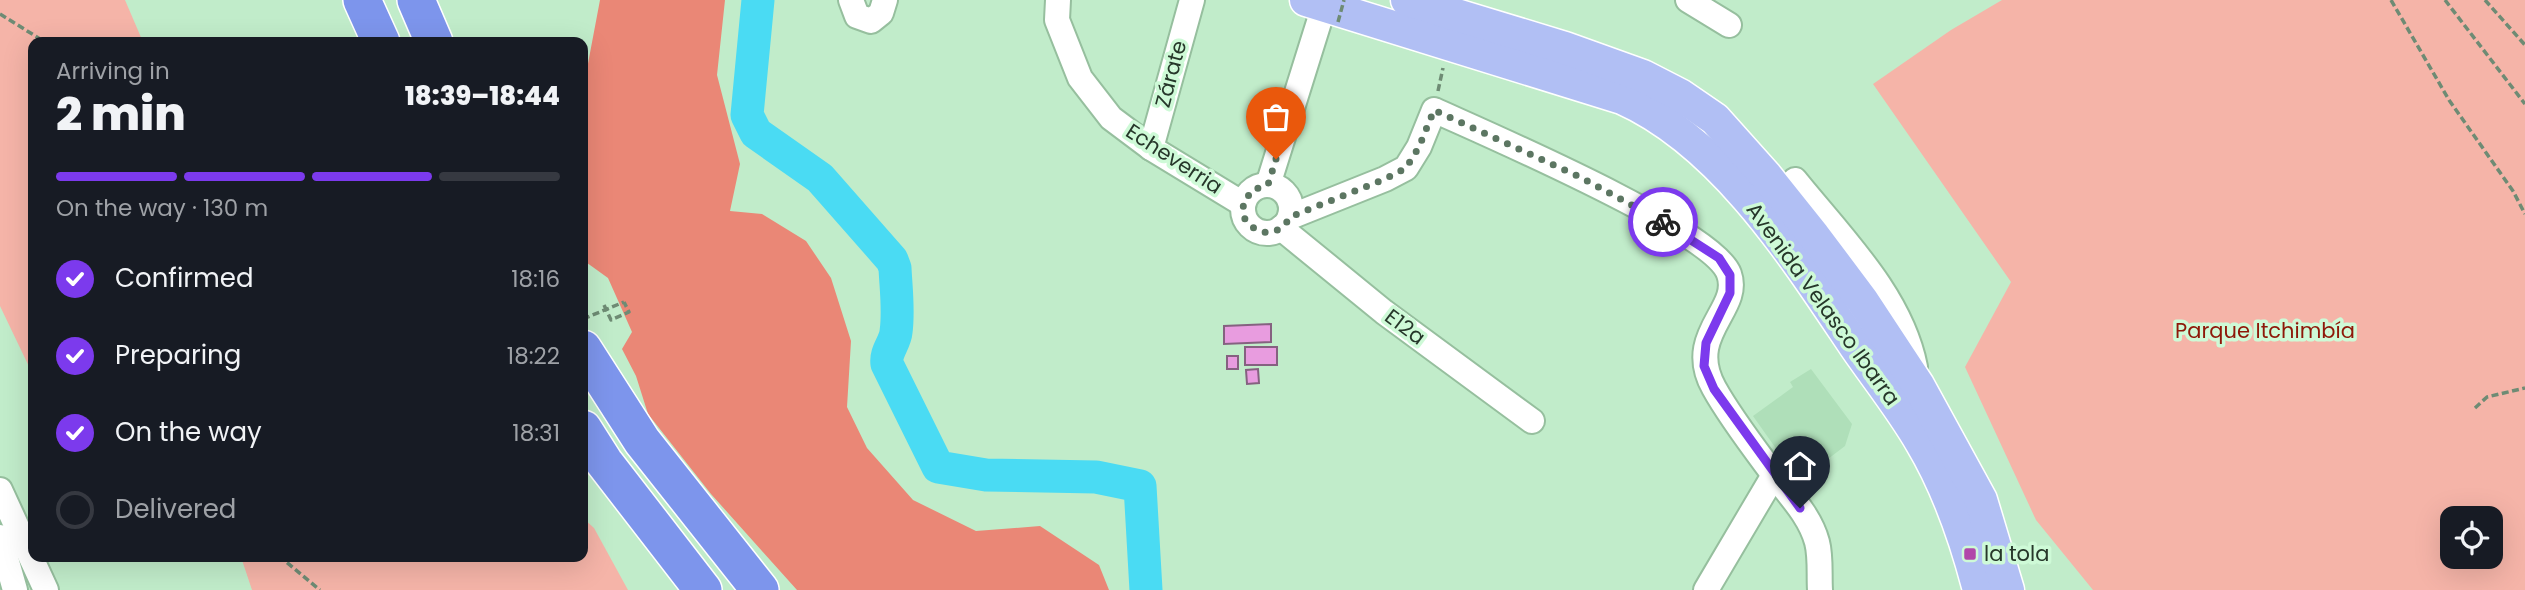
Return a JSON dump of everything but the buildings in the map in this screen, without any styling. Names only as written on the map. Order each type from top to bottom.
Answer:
[{"type":"highway","points":[[362,0],[379,37]]},
{"type":"highway","points":[[416,0],[432,37]]},
{"type":"highway","points":[[588,357],[642,441],[760,590]]},
{"type":"highway","points":[[588,437],[604,462],[703,590]]},
{"type":"main road","name":"Avenida Velasco Ibarra","points":[[1407,0],[1565,48],[1643,76],[1680,95],[1715,119],[1766,176],[1814,236],[1862,300],[1918,385],[1981,500],[2008,590]]},
{"type":"main road","name":"Avenida Velasco Ibarra","points":[[1328,7],[1622,98],[1646,108],[1693,144],[1741,190],[1797,262],[1922,443],[1965,543],[1979,590]]},
{"type":"street","points":[[851,0],[857,16],[871,21],[881,13],[885,0]]},
{"type":"street","name":"Echeverria","points":[[1058,0],[1057,20],[1080,78],[1111,118],[1151,148],[1243,204]]},
{"type":"street","name":"Zárate","points":[[1151,148],[1192,0]]},
{"type":"street","points":[[1688,0],[1729,25]]},
{"type":"street","points":[[1285,223],[1290,202],[1281,190],[1268,185],[1328,7]]},
{"type":"street","points":[[1434,110],[1580,177],[1653,216],[1719,258],[1730,275],[1730,293],[1706,343],[1704,366],[1714,389],[1800,508],[1817,542],[1820,590]]},
{"type":"street","name":"Echeverria","points":[[1268,185],[1252,190],[1243,204],[1245,220],[1257,232],[1274,232],[1285,223],[1406,168],[1419,147],[1434,110]]},
{"type":"street","points":[[1795,180],[1888,295],[1913,354],[1918,385]]},
{"type":"street","name":"E12a","points":[[1285,223],[1384,312],[1532,421]]},
{"type":"street","points":[[1706,590],[1774,475]]},
{"type":"street","points":[[0,489],[28,550]]},
{"type":"street","points":[[0,537],[15,590]]},
{"type":"street","points":[[33,562],[46,590]]},
{"type":"path","points":[[2391,0],[2449,100],[2513,191],[2525,214]]},
{"type":"path","points":[[2445,0],[2525,103]]},
{"type":"path","points":[[2485,0],[2525,45]]},
{"type":"path","points":[[0,14],[37,37]]},
{"type":"path","points":[[1434,110],[1449,43]]},
{"type":"path","points":[[588,316],[606,309],[624,302],[629,312],[611,320],[606,309],[604,305]]},
{"type":"path","points":[[2475,408],[2487,397],[2525,388]]},
{"type":"path","points":[[286,562],[320,590]]},
{"type":"shaded area","points":[[600,0],[725,0],[717,75],[740,164],[730,211],[762,214],[806,241],[831,278],[851,341],[847,407],[867,448],[913,500],[976,531],[1040,526],[1099,565],[1109,590],[797,590],[711,494],[648,414],[636,376],[622,349],[632,332],[608,278],[588,264],[588,64]]},
{"type":"shaded area","points":[[1811,369],[1852,424],[1845,446],[1799,481],[1753,416],[1793,387],[1790,382]]},
{"type":"green space","points":[[0,0],[125,0],[141,37],[28,37],[28,365],[0,306]]},
{"type":"green space","name":"Parque Itchimbía","points":[[2002,0],[2525,0],[2525,590],[2093,590],[2036,520],[1965,367],[2011,282],[1873,84],[1951,30]]},
{"type":"green space","points":[[588,523],[594,528],[628,590],[252,590],[243,562],[588,562]]},
{"type":"waterway","points":[[758,0],[747,115],[756,133],[820,178],[892,260],[895,268],[897,316],[895,336],[887,355],[887,364],[938,467],[986,475],[1096,477],[1140,486],[1146,590]]},
{"type":"way so far","points":[[1276,159],[1268,185],[1252,190],[1243,204],[1242,212],[1250,227],[1266,234],[1281,228],[1290,217],[1406,168],[1419,147],[1434,110],[1580,177],[1663,222]]},
{"type":"place","name":"la tola","points":[[1970,554]]},
{"type":"route","points":[[1663,222],[1719,258],[1730,275],[1730,293],[1706,343],[1704,366],[1714,389],[1800,508]]}]
